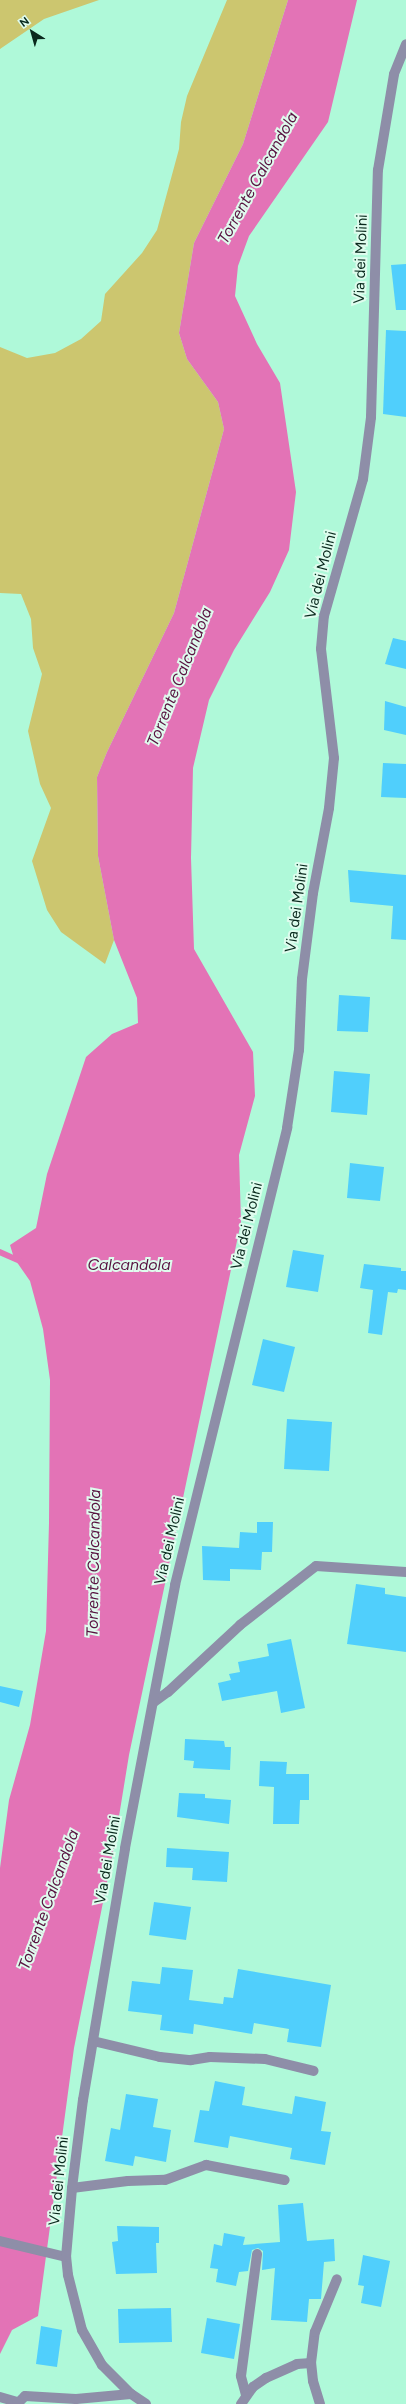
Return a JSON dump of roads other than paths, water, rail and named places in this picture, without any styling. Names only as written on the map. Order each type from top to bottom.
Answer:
[{"type":"street","name":"Via dei Molini","points":[[146,2404],[131,2394],[102,2365],[82,2330],[68,2275],[66,2258],[72,2188],[93,2041],[136,1788],[154,1702],[175,1584],[287,1128],[297,1058],[302,979],[313,893],[329,808],[334,758],[321,649],[324,623],[363,479],[371,417],[378,170],[394,74],[406,44]]},
{"type":"street","points":[[154,1702],[168,1692],[240,1625],[316,1566],[406,1572]]},
{"type":"street","points":[[93,2041],[160,2057],[191,2060],[210,2057],[265,2059],[314,2071]]},
{"type":"street","points":[[72,2188],[128,2181],[165,2180],[206,2165],[285,2180]]},
{"type":"street","points":[[0,2241],[66,2258]]},
{"type":"street","points":[[243,2400],[241,2376],[257,2254]]},
{"type":"street","points":[[320,2404],[312,2381],[311,2363],[315,2332],[337,2279]]},
{"type":"street","points":[[243,2400],[253,2387],[282,2369],[297,2364],[311,2363]]},
{"type":"street","points":[[0,2397],[17,2403],[25,2396],[76,2399],[131,2394]]},
{"type":"water","name":"Calcandola","points":[[288,0],[357,0],[328,122],[249,236],[238,266],[235,296],[257,344],[280,383],[296,492],[289,550],[270,592],[234,650],[209,700],[193,768],[191,858],[194,949],[253,1052],[255,1096],[239,1155],[241,1222],[129,1755],[114,1847],[74,2048],[38,2316],[12,2330],[0,2354],[0,1868],[9,1800],[30,1725],[46,1631],[49,1523],[50,1380],[43,1329],[30,1281],[14,1258],[10,1245],[36,1228],[47,1174],[86,1057],[112,1034],[138,1023],[137,998],[114,940],[98,856],[97,777],[107,752],[174,613],[224,429],[218,402],[187,359],[179,333],[194,243],[243,144]]},
{"type":"waterway","points":[[0,1252],[20,1261]]},
{"type":"water label","name":"Torrente Calcandola","points":[[258,178]]},
{"type":"water label","name":"Torrente Calcandola","points":[[180,677]]},
{"type":"water label","name":"Torrente Calcandola","points":[[94,1563]]},
{"type":"water label","name":"Torrente Calcandola","points":[[49,1900]]}]
